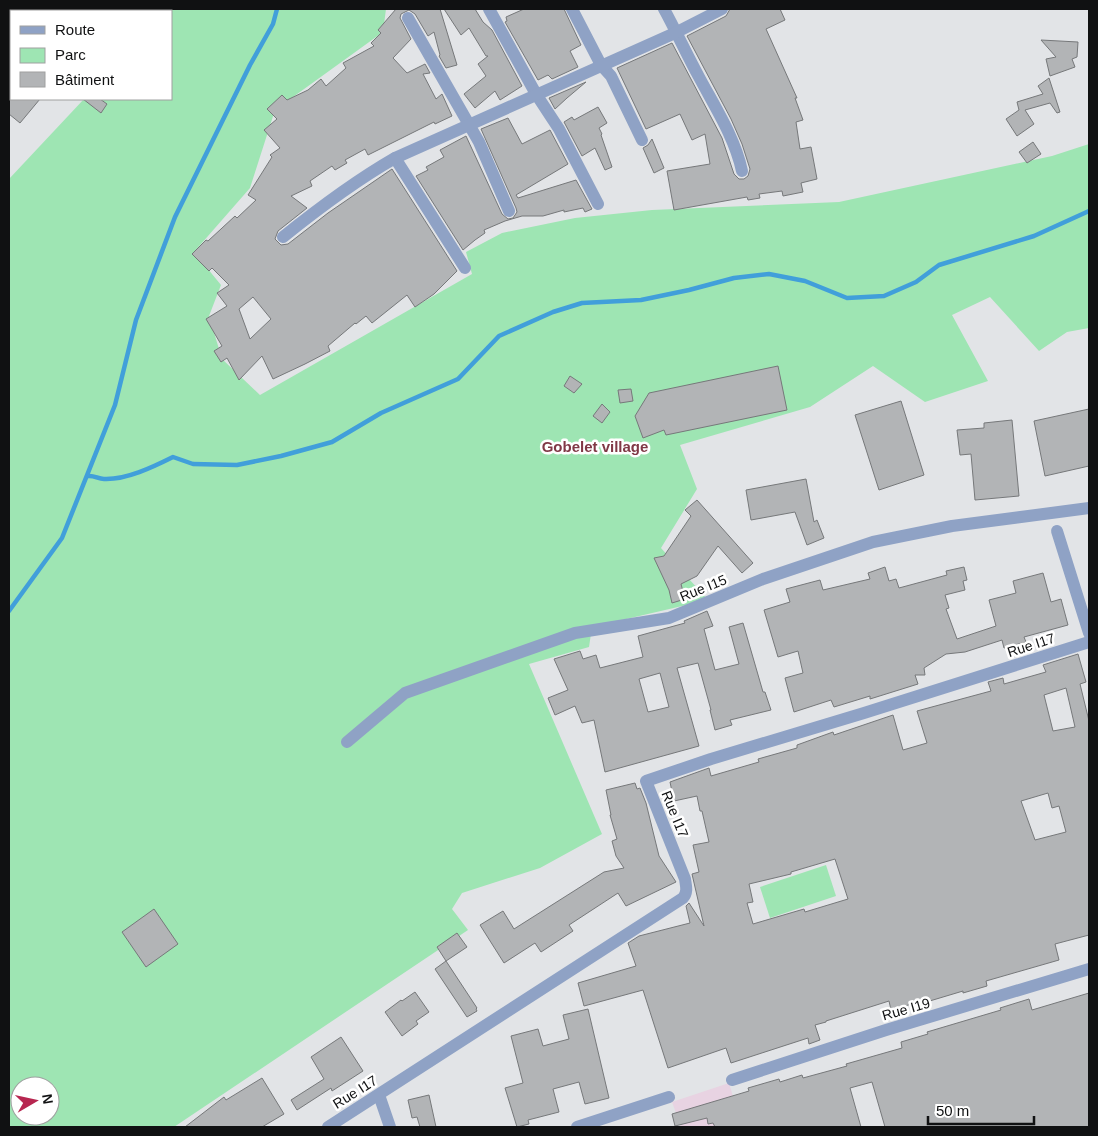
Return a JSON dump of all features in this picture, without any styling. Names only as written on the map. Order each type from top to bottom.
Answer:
[{"type":"street","points":[[489,9],[536,94],[559,129],[598,204]]},
{"type":"street","points":[[572,9],[601,65],[611,76],[642,140]]},
{"type":"street","points":[[664,9],[675,33],[724,122],[739,154],[742,171]]},
{"type":"street","points":[[283,237],[330,200],[367,174],[395,158],[675,33],[722,9]]},
{"type":"street","points":[[408,18],[479,142],[509,211]]},
{"type":"street","points":[[395,158],[465,268]]},
{"type":"street","name":"Rue I15","points":[[347,742],[405,693],[575,633],[669,618],[763,579],[874,542],[952,526],[1089,508]]},
{"type":"street","points":[[1057,531],[1089,633]]},
{"type":"street","name":"Rue I17","points":[[328,1127],[686,895],[685,879],[646,781],[711,759],[883,708],[1089,642]]},
{"type":"street","name":"Rue I19","points":[[732,1080],[886,1030],[1089,969]]},
{"type":"street","points":[[379,1095],[390,1127]]},
{"type":"street","points":[[577,1127],[669,1097]]},
{"type":"shaded area","points":[[729,1083],[742,1127],[681,1127],[672,1102]]},
{"type":"green space","points":[[135,9],[386,9],[383,32],[275,110],[250,188],[194,252],[221,285],[209,316],[222,359],[260,395],[472,274],[466,252],[502,233],[575,218],[652,210],[839,202],[1052,156],[1089,144],[1089,328],[1067,332],[1039,351],[990,297],[952,315],[988,381],[925,402],[873,366],[810,407],[680,445],[697,489],[661,548],[708,600],[592,627],[589,647],[529,664],[602,834],[540,868],[462,893],[452,909],[468,930],[174,1127],[9,1127],[9,179],[83,100],[172,100],[172,10]]},
{"type":"green space","points":[[826,865],[836,896],[770,918],[760,887]]},
{"type":"building","points":[[396,9],[440,9],[457,65],[446,68],[439,56],[434,32],[428,36],[415,14],[409,10],[401,14],[400,18],[411,39],[393,58],[407,73],[425,64],[430,73],[423,74],[436,99],[442,94],[452,116],[435,124],[434,122],[368,155],[365,149],[345,160],[347,163],[335,170],[332,166],[310,181],[312,186],[291,196],[307,208],[278,231],[275,239],[281,245],[288,244],[328,213],[392,169],[457,271],[434,294],[415,307],[407,295],[372,323],[366,316],[328,346],[330,351],[305,364],[273,379],[262,356],[239,380],[227,358],[221,362],[214,351],[222,346],[206,319],[227,306],[217,293],[229,285],[212,268],[209,271],[192,254],[206,240],[208,241],[235,216],[237,218],[256,200],[248,195],[272,157],[270,155],[280,148],[264,130],[277,119],[267,109],[282,95],[287,100],[308,90],[321,79],[326,86],[346,68],[343,63],[374,46],[371,43],[381,33],[378,30]],"holes":[[[253,297],[271,319],[250,339],[239,309]]]},
{"type":"building","points":[[444,9],[475,9],[483,22],[492,30],[522,86],[500,100],[495,91],[475,108],[464,94],[486,76],[478,64],[488,56],[486,56],[469,28],[461,35]]},
{"type":"building","points":[[524,9],[564,9],[581,45],[570,51],[578,67],[552,79],[548,75],[538,80],[505,22],[507,21],[506,17]]},
{"type":"building","points":[[730,9],[780,9],[785,20],[766,29],[797,98],[795,98],[803,120],[796,122],[800,149],[811,147],[817,179],[801,183],[803,192],[783,196],[782,191],[759,194],[760,198],[748,200],[747,197],[674,210],[667,171],[710,164],[705,134],[692,140],[680,114],[646,129],[617,68],[672,43],[722,138],[734,174],[739,179],[744,179],[748,176],[750,169],[742,144],[731,119],[687,36],[726,16]]},
{"type":"building","points":[[1041,40],[1078,42],[1077,57],[1072,59],[1075,67],[1050,76],[1046,59],[1056,57]]},
{"type":"building","points":[[1049,78],[1060,112],[1057,113],[1050,103],[1025,110],[1034,124],[1017,136],[1006,119],[1019,110],[1017,102],[1043,94],[1038,86]]},
{"type":"building","points":[[586,82],[567,98],[555,109],[549,98]]},
{"type":"building","points":[[9,99],[39,100],[20,123],[9,114]]},
{"type":"building","points":[[84,100],[101,100],[107,104],[101,113]]},
{"type":"building","points":[[598,107],[607,123],[599,128],[612,167],[605,170],[595,148],[582,156],[564,122],[572,117],[574,120]]},
{"type":"building","points":[[508,118],[522,144],[550,130],[568,164],[516,195],[518,198],[576,180],[592,209],[585,212],[583,208],[564,212],[564,210],[543,216],[522,216],[505,221],[484,230],[485,233],[463,250],[416,176],[428,170],[426,167],[444,157],[440,150],[466,136],[502,214],[508,219],[513,218],[517,212],[516,208],[481,129]]},
{"type":"building","points":[[652,139],[664,168],[654,173],[643,148]]},
{"type":"building","points":[[1033,142],[1041,154],[1027,163],[1019,152]]},
{"type":"building","points":[[778,366],[787,410],[666,435],[664,430],[643,438],[635,416],[649,393]]},
{"type":"building","points":[[570,376],[582,384],[574,393],[564,386]]},
{"type":"building","points":[[631,389],[633,401],[620,403],[618,390]]},
{"type":"building","points":[[901,401],[924,475],[879,490],[855,415]]},
{"type":"building","points":[[602,404],[610,412],[602,423],[593,416]]},
{"type":"building","points":[[1089,409],[1089,466],[1045,476],[1034,421]]},
{"type":"building","points":[[1012,420],[1019,496],[975,500],[971,454],[960,455],[957,430],[984,428],[984,423]]},
{"type":"building","points":[[806,479],[814,522],[817,520],[824,538],[807,545],[795,512],[751,520],[746,490]]},
{"type":"building","points":[[697,500],[753,563],[742,573],[718,546],[697,576],[681,584],[685,599],[672,603],[669,590],[654,558],[664,556],[691,516],[685,510]]},
{"type":"building","points":[[885,567],[889,581],[896,579],[899,588],[947,575],[946,571],[964,567],[967,580],[963,581],[965,590],[945,595],[949,608],[946,609],[957,639],[996,626],[989,600],[1016,593],[1013,581],[1043,573],[1051,602],[1061,599],[1068,625],[1024,637],[1026,642],[1004,648],[1002,640],[965,652],[946,654],[924,668],[925,675],[915,675],[918,684],[870,699],[870,696],[834,707],[831,700],[794,712],[785,678],[803,673],[798,651],[778,657],[764,610],[790,602],[786,589],[820,580],[823,590],[870,579],[868,573]]},
{"type":"building","points":[[707,611],[713,626],[704,629],[715,670],[739,664],[729,627],[743,623],[763,692],[765,692],[771,710],[730,720],[732,725],[715,730],[698,663],[677,668],[699,746],[605,772],[594,720],[582,723],[575,706],[555,715],[548,698],[568,690],[554,659],[580,651],[583,659],[596,655],[600,668],[643,657],[638,636],[685,623],[684,621]],"holes":[[[660,673],[669,707],[648,712],[639,679]]]},
{"type":"building","points":[[1078,654],[1086,682],[1080,684],[1089,721],[1089,935],[1055,944],[1059,960],[986,981],[987,986],[923,1003],[922,1001],[891,1010],[889,1001],[815,1025],[820,1040],[809,1044],[808,1038],[731,1063],[726,1048],[668,1068],[643,990],[584,1006],[578,983],[636,966],[628,943],[639,936],[690,923],[686,906],[689,903],[704,926],[692,874],[699,872],[693,845],[709,842],[702,811],[700,811],[697,796],[674,801],[670,782],[709,768],[711,776],[759,762],[758,759],[797,748],[797,745],[833,732],[834,735],[893,715],[903,750],[927,743],[917,711],[991,691],[988,682],[1003,678],[1004,684],[1046,672],[1043,665]],"holes":[[[1066,688],[1075,727],[1053,731],[1044,695]],[[1048,793],[1052,808],[1059,806],[1066,832],[1035,840],[1021,801]],[[835,859],[848,899],[805,912],[804,909],[753,924],[747,903],[753,902],[749,884],[791,874],[791,872]]]},
{"type":"building","points":[[635,783],[637,789],[640,788],[646,803],[659,856],[676,882],[626,906],[618,893],[569,925],[573,931],[541,952],[535,943],[504,963],[480,925],[503,911],[514,929],[604,872],[624,868],[616,856],[612,841],[617,839],[610,815],[606,790]]},
{"type":"building","points":[[154,909],[178,944],[146,967],[122,932]]},
{"type":"building","points":[[457,933],[467,947],[446,961],[437,947]]},
{"type":"building","points":[[446,961],[477,1008],[477,1011],[467,1017],[435,969]]},
{"type":"building","points":[[415,992],[429,1012],[416,1021],[418,1024],[402,1036],[385,1012]]},
{"type":"building","points":[[1089,993],[1089,1127],[885,1127],[872,1082],[850,1088],[861,1127],[715,1127],[713,1123],[708,1124],[707,1118],[675,1126],[672,1114],[749,1091],[748,1088],[779,1079],[780,1082],[802,1075],[803,1078],[847,1066],[846,1064],[902,1048],[901,1042],[928,1034],[927,1032],[1001,1010],[1000,1008],[1029,999],[1032,1010]]},
{"type":"building","points":[[588,1009],[609,1098],[585,1104],[579,1082],[553,1089],[559,1112],[528,1120],[529,1124],[517,1127],[505,1088],[523,1083],[511,1036],[538,1029],[543,1046],[569,1039],[563,1015]]},
{"type":"building","points":[[341,1037],[363,1071],[332,1091],[331,1088],[297,1110],[291,1100],[324,1079],[311,1057]]},
{"type":"building","points":[[262,1078],[284,1114],[262,1127],[185,1127],[224,1097],[226,1100]]},
{"type":"building","points":[[429,1095],[436,1127],[420,1127],[417,1117],[412,1118],[408,1100]]},
{"type":"waterway","points":[[9,611],[62,538],[115,405],[136,320],[175,217],[250,65],[273,24],[277,9]]},
{"type":"waterway","points":[[88,476],[112,479],[130,475],[173,457],[193,464],[237,465],[281,456],[332,442],[381,413],[458,379],[499,336],[553,312],[582,303],[641,300],[734,278],[769,274],[805,281],[847,298],[884,296],[916,282],[939,265],[1034,236],[1089,211]]},
{"type":"district","name":"Gobelet village","points":[[595,447]]}]
